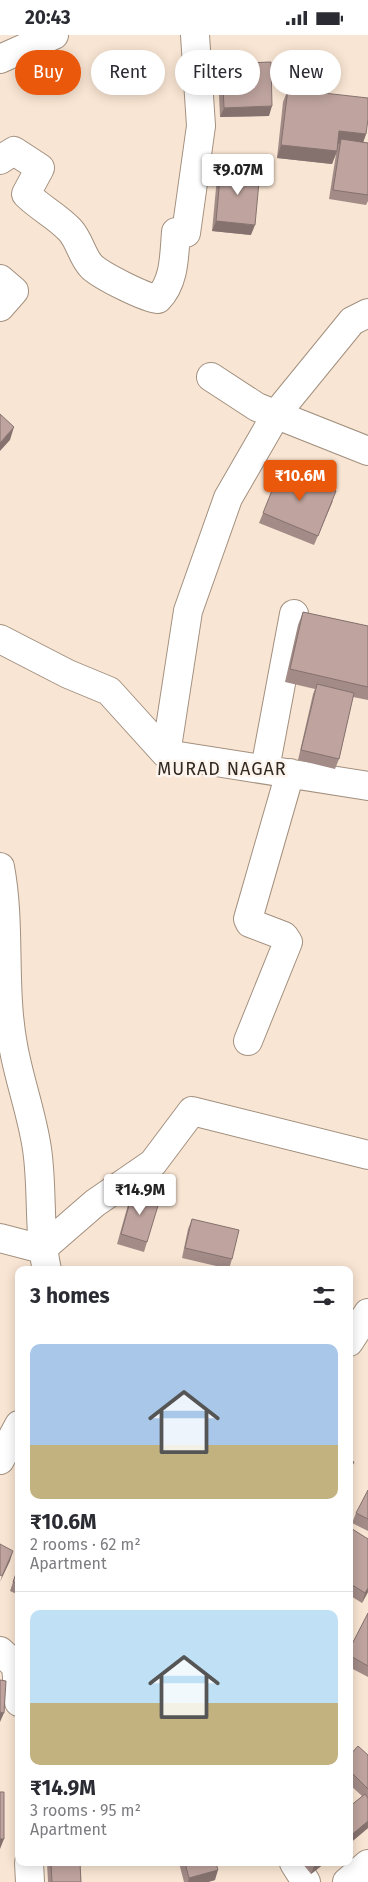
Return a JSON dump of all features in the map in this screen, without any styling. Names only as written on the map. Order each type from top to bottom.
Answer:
[{"type":"street","points":[[0,59],[54,35]]},
{"type":"street","points":[[0,160],[14,151],[40,168],[26,194],[42,209],[54,214],[72,232],[92,267],[139,293],[158,299],[166,291],[170,279],[176,232],[186,233],[201,126],[196,35]]},
{"type":"street","points":[[0,279],[14,291],[0,307]]},
{"type":"street","points":[[166,753],[188,611],[228,498],[277,413],[352,321],[368,313]]},
{"type":"street","points":[[212,377],[257,407],[277,413],[368,451]]},
{"type":"street","points":[[248,1041],[288,942],[284,936],[250,923],[248,919],[277,771],[294,614]]},
{"type":"street","points":[[0,639],[68,674],[109,691],[166,753],[368,786]]},
{"type":"street","points":[[0,867],[4,889],[4,925],[12,1044],[37,1149],[45,1260]]},
{"type":"street","points":[[45,1260],[95,1203],[153,1163],[192,1111],[368,1155]]},
{"type":"street","points":[[0,1238],[45,1260]]},
{"type":"street","points":[[353,1336],[368,1313]]},
{"type":"street","points":[[0,1460],[15,1432]]},
{"type":"street","points":[[0,1651],[15,1665]]},
{"type":"street","points":[[12,1689],[15,1672]]},
{"type":"street","points":[[347,1882],[368,1865]]},
{"type":"street","points":[[29,1866],[30,1882]]},
{"type":"street","points":[[296,1866],[306,1882]]},
{"type":"building","points":[[260,62],[270,62],[272,106],[224,108],[223,95],[260,95]]},
{"type":"building","points":[[287,95],[341,95],[368,98],[366,134],[339,131],[337,151],[281,145]]},
{"type":"building","points":[[341,139],[368,143],[368,195],[333,190]]},
{"type":"building","points":[[221,167],[260,171],[255,225],[216,221]]},
{"type":"building","points":[[0,414],[14,427],[0,443]]},
{"type":"building","points":[[281,468],[336,491],[318,536],[263,513]]},
{"type":"building","points":[[303,612],[368,626],[368,687],[290,669]]},
{"type":"building","points":[[317,684],[354,693],[339,759],[301,750]]},
{"type":"building","points":[[133,1191],[160,1199],[147,1242],[121,1234]]},
{"type":"building","points":[[192,1219],[239,1230],[232,1259],[185,1248]]},
{"type":"building","points":[[368,1490],[368,1519],[356,1513]]},
{"type":"building","points":[[353,1530],[368,1539],[368,1588],[365,1593],[353,1586]]},
{"type":"building","points":[[0,1544],[13,1551],[2,1576],[0,1575]]},
{"type":"building","points":[[368,1613],[368,1666],[353,1657],[353,1642]]},
{"type":"building","points":[[0,1680],[6,1681],[4,1713],[0,1712]]},
{"type":"building","points":[[358,1746],[368,1755],[368,1789],[353,1774],[353,1752]]},
{"type":"building","points":[[0,1792],[4,1792],[4,1839],[0,1839]]},
{"type":"building","points":[[365,1794],[368,1798],[368,1821],[353,1834],[353,1804]]},
{"type":"building","points":[[51,1866],[80,1866],[81,1882],[52,1882]]},
{"type":"building","points":[[186,1866],[217,1866],[218,1870],[189,1878]]},
{"type":"district","name":"MURAD NAGAR","points":[[222,769]]}]
